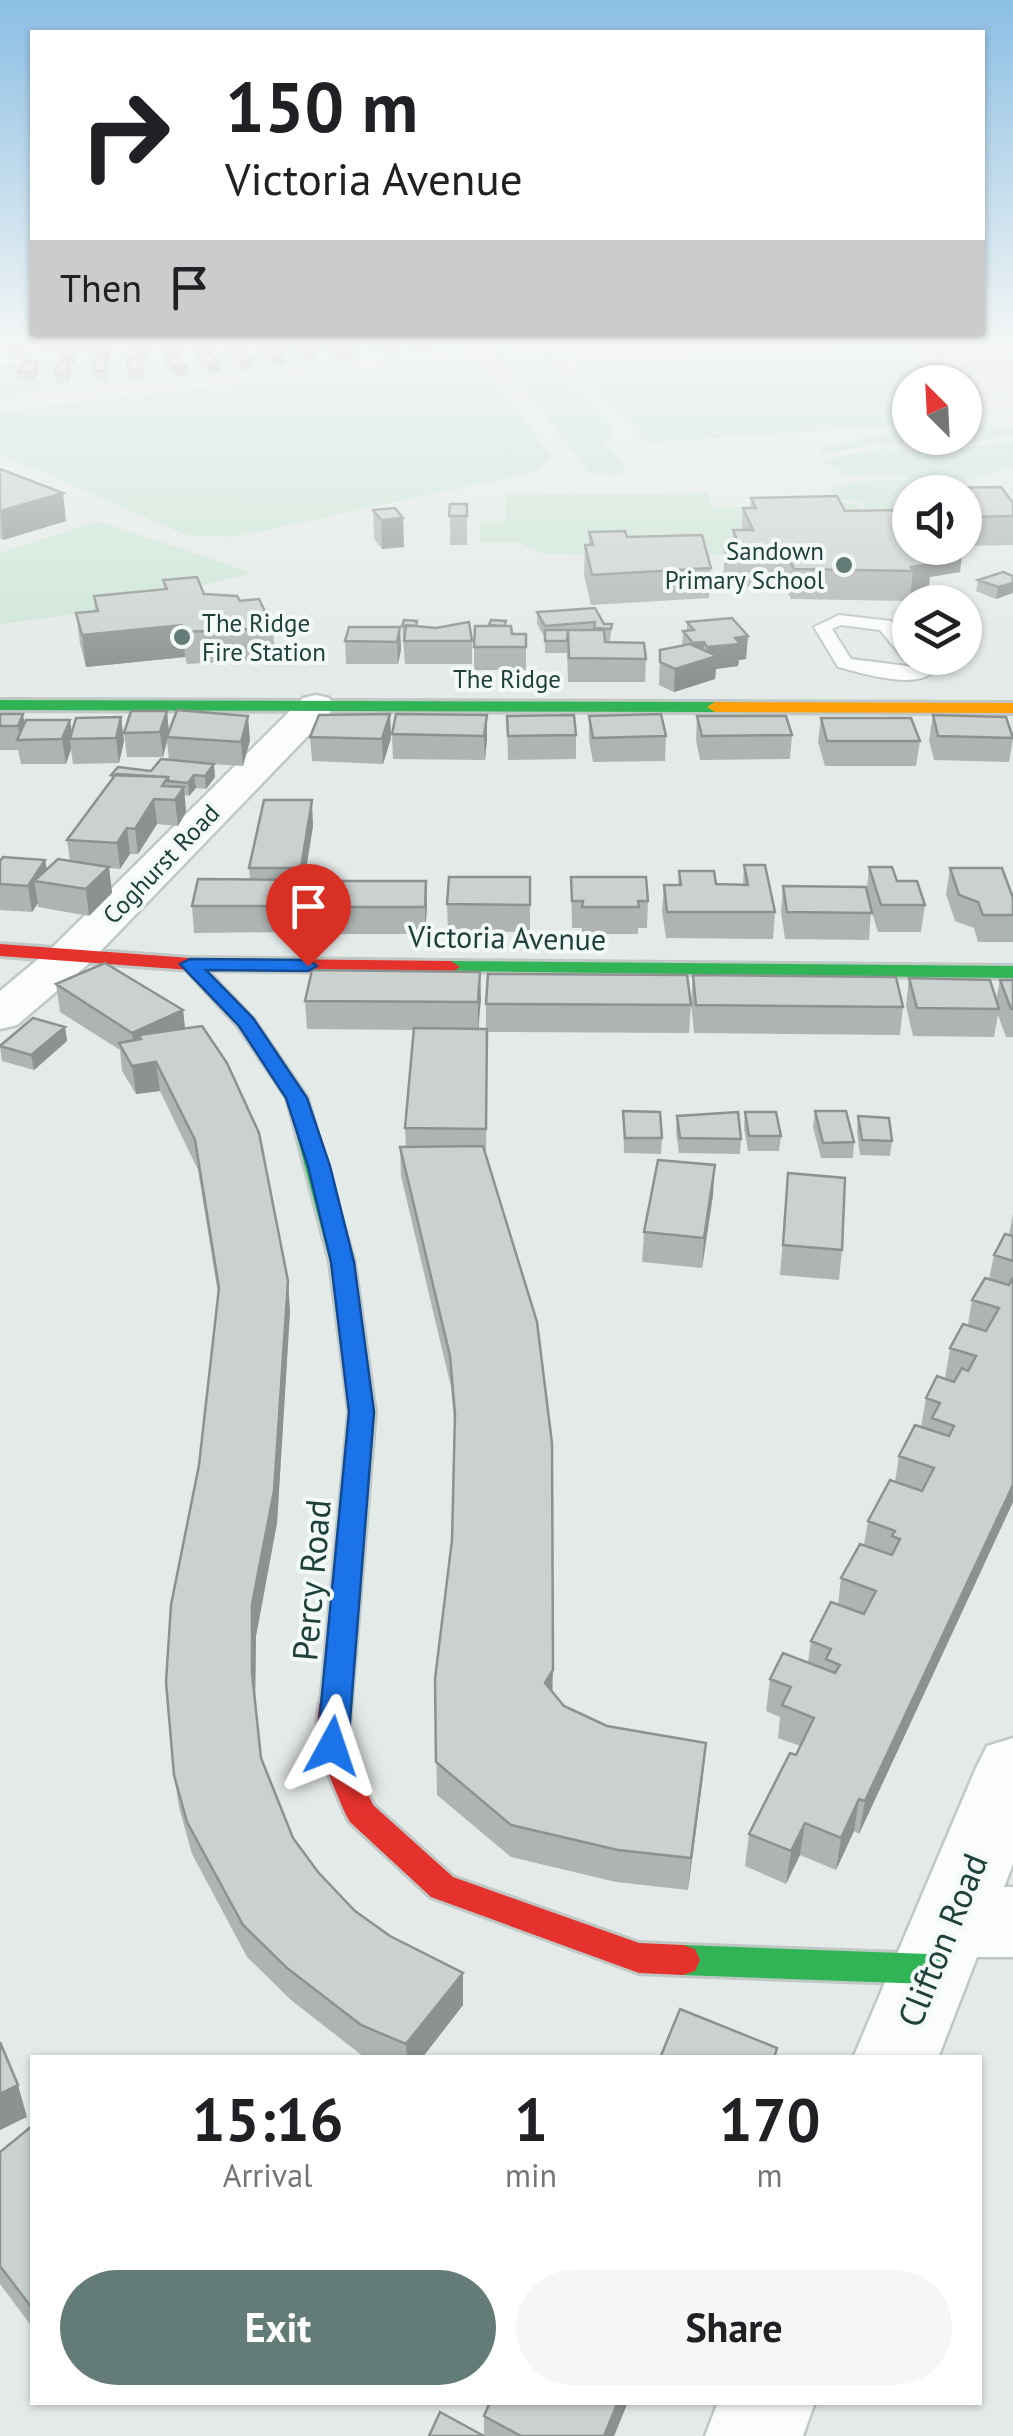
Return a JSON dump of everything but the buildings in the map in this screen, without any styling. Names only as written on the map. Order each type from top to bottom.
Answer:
[{"type":"street","name":"The Ridge","points":[[0,705],[1013,708]]},
{"type":"street","name":"Coghurst Road","points":[[0,1016],[70,956],[316,706]]},
{"type":"street","name":"Victoria Avenue","points":[[0,950],[190,964],[1013,972]]},
{"type":"street","name":"Percy Road","points":[[190,964],[246,1022],[296,1098],[319,1166],[342,1262],[362,1412],[332,1746],[360,1813],[442,1887],[639,1958],[963,1937]]},
{"type":"street","name":"Clifton Road","points":[[897,2055],[963,1937],[1013,1768]]},
{"type":"street","points":[[754,2436],[766,2405]]},
{"type":"lane","points":[[839,620],[884,625],[915,662],[870,670],[844,662],[822,626],[839,620]]},
{"type":"lane","points":[[922,675],[940,706]]},
{"type":"green space","points":[[2,455],[551,456],[535,472],[234,537],[186,535]]},
{"type":"green space","points":[[575,455],[616,455],[625,465],[622,474],[589,473]]},
{"type":"green space","points":[[849,455],[1013,455],[1013,467],[982,477],[848,476],[819,460]]},
{"type":"green space","points":[[892,480],[892,520],[871,517],[860,502],[840,499],[829,489],[859,481]]},
{"type":"green space","points":[[707,493],[711,507],[792,507],[828,500],[860,505],[864,516],[749,554],[710,555],[705,541],[629,556],[543,554],[519,543],[480,543],[479,521],[506,521],[505,495]]},
{"type":"green space","points":[[98,521],[252,573],[101,611],[0,624],[0,553]]},
{"type":"traffic: fast","points":[[0,705],[715,707]]},
{"type":"traffic: fast","points":[[190,964],[246,1023],[297,1098],[342,1262],[362,1412],[337,1692]]},
{"type":"traffic: fast","points":[[451,967],[1013,972]]},
{"type":"traffic: fast","points":[[683,1960],[928,1969]]},
{"type":"traffic: slow","points":[[715,707],[1013,708]]},
{"type":"traffic: jam","points":[[0,950],[190,964],[451,967]]},
{"type":"traffic: jam","points":[[337,1692],[332,1745],[361,1813],[442,1887],[639,1958],[683,1960]]},
{"type":"place","name":"Sandown Primary School","points":[[844,565]]},
{"type":"place","name":"The Ridge Fire Station","points":[[182,637]]},
{"type":"route","points":[[308,966],[190,964],[246,1022],[296,1098],[319,1166],[342,1262],[362,1412],[332,1746]]}]
